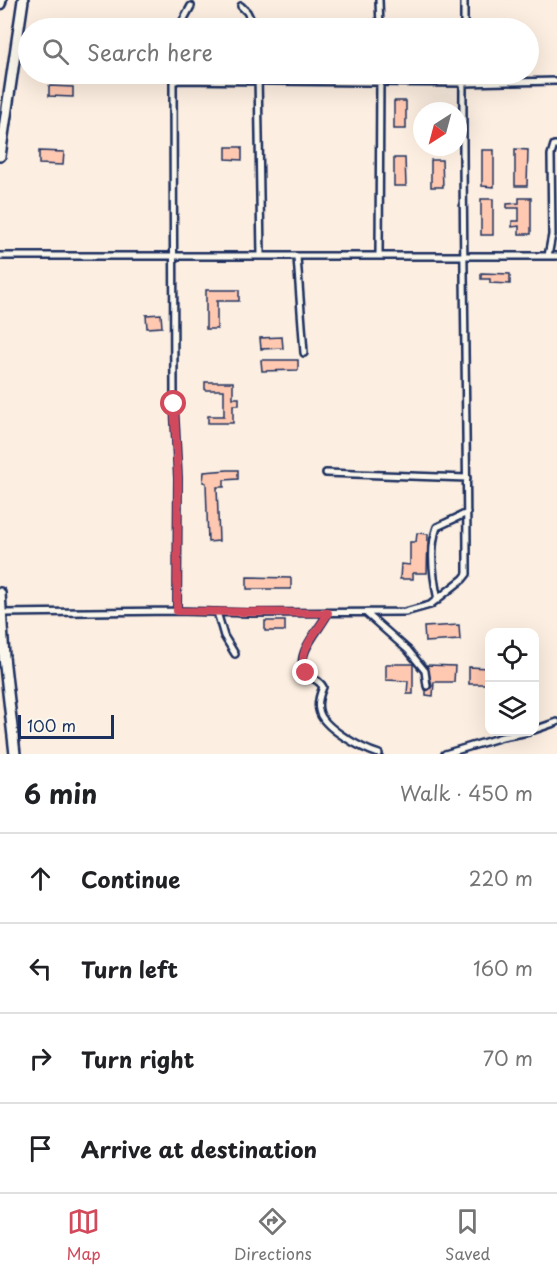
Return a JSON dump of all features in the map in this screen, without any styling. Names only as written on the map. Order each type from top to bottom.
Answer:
[{"type":"highway","points":[[20,18],[23,0]]},
{"type":"highway","points":[[0,156],[18,34]]},
{"type":"highway","points":[[0,593],[4,657],[15,754]]},
{"type":"street","points":[[380,0],[380,18]]},
{"type":"street","points":[[464,0],[464,18]]},
{"type":"street","points":[[184,18],[191,6]]},
{"type":"street","points":[[241,6],[251,18]]},
{"type":"street","points":[[539,81],[557,81]]},
{"type":"street","points":[[173,84],[174,404],[178,478],[177,611]]},
{"type":"street","points":[[258,84],[261,256]]},
{"type":"street","points":[[379,256],[380,84]]},
{"type":"street","points":[[1,613],[405,612],[417,610],[438,600],[467,574],[463,84]]},
{"type":"street","points":[[548,256],[552,235],[554,192],[551,155],[554,145],[557,145]]},
{"type":"street","points":[[0,256],[557,256]]},
{"type":"street","points":[[297,257],[303,353]]},
{"type":"street","points":[[326,473],[467,478]]},
{"type":"street","points":[[438,600],[433,577],[434,536],[437,527],[467,513]]},
{"type":"street","points":[[217,612],[224,636],[235,654]]},
{"type":"street","points":[[328,613],[322,626],[306,647],[302,664],[306,673],[320,681],[322,687],[319,711],[323,720],[339,734],[379,754]]},
{"type":"street","points":[[366,613],[408,650],[424,671],[427,686]]},
{"type":"street","points":[[539,728],[557,722]]},
{"type":"street","points":[[445,754],[507,736]]},
{"type":"building","points":[[49,86],[73,87],[73,97],[49,96]]},
{"type":"building","points":[[394,101],[406,101],[406,129],[394,129]]},
{"type":"building","points":[[226,147],[242,147],[242,160],[226,159]]},
{"type":"building","points":[[515,149],[528,150],[527,186],[515,186]]},
{"type":"building","points":[[482,150],[494,150],[494,187],[482,186]]},
{"type":"building","points":[[39,151],[64,152],[63,165],[39,164]]},
{"type":"building","points":[[394,158],[405,158],[406,186],[394,186]]},
{"type":"building","points":[[431,160],[442,160],[443,187],[431,187]]},
{"type":"building","points":[[519,198],[531,198],[531,234],[519,234],[519,226],[512,227],[512,221],[519,221],[519,208],[507,208],[507,204],[519,203]]},
{"type":"building","points":[[481,199],[493,199],[493,235],[481,235]]},
{"type":"building","points":[[481,273],[510,274],[510,284],[490,283],[490,279],[481,279]]},
{"type":"building","points":[[206,290],[239,290],[239,301],[217,301],[217,329],[206,329]]},
{"type":"building","points":[[161,314],[162,327],[147,328],[146,315]]},
{"type":"building","points":[[282,337],[283,348],[261,349],[260,338]]},
{"type":"building","points":[[261,360],[298,360],[298,370],[262,371]]},
{"type":"building","points":[[205,382],[233,382],[233,398],[239,398],[239,405],[233,405],[233,423],[208,423],[208,416],[224,416],[224,390],[205,390]]},
{"type":"building","points":[[238,470],[238,479],[224,480],[224,487],[217,487],[219,541],[208,542],[204,472]]},
{"type":"building","points":[[417,533],[428,534],[427,573],[413,573],[413,579],[400,579],[401,564],[410,565],[410,542],[416,542]]},
{"type":"building","points":[[247,577],[291,578],[291,589],[247,589]]},
{"type":"building","points":[[265,621],[285,621],[285,631],[265,631]]},
{"type":"building","points":[[459,625],[460,640],[425,642],[424,627]]},
{"type":"building","points":[[386,664],[413,664],[413,694],[407,694],[408,681],[386,680]]},
{"type":"building","points":[[427,665],[455,666],[454,682],[434,682],[433,696],[426,695],[426,691],[432,686]]},
{"type":"building","points":[[469,667],[485,668],[485,684],[469,684]]},
{"type":"route","points":[[174,404],[178,478],[177,611],[328,613],[322,626],[306,647],[302,664],[306,673]]}]
